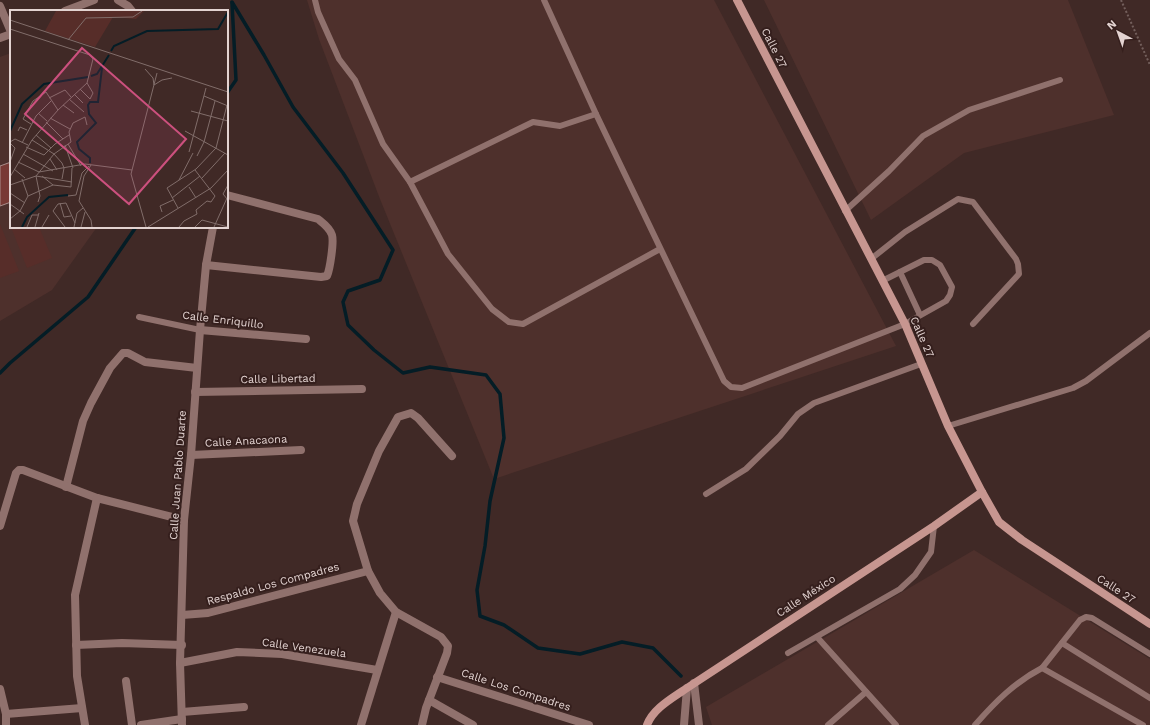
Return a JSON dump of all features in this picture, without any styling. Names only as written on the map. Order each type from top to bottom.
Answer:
[{"type":"street","points":[[70,10],[80,8],[94,0]]},
{"type":"street","points":[[118,0],[128,6],[131,10]]},
{"type":"street","name":"Calle 27","points":[[736,0],[905,324],[948,426],[999,522],[1022,540],[1150,624]]},
{"type":"street","points":[[0,6],[10,30]]},
{"type":"street","points":[[0,38],[10,33]]},
{"type":"street","points":[[206,265],[321,277],[327,276],[330,268],[333,236],[326,225],[318,219],[228,195]]},
{"type":"street","name":"Calle Juan Pablo Duarte","points":[[182,719],[180,663],[182,645],[184,520],[191,455],[206,265],[213,228]]},
{"type":"street","name":"Calle Enriquillo","points":[[200,330],[306,339]]},
{"type":"street","points":[[66,487],[83,421],[90,403],[110,368],[123,353],[128,353],[145,362],[197,368]]},
{"type":"street","name":"Calle Libertad","points":[[196,392],[362,389]]},
{"type":"street","points":[[422,725],[429,700],[447,653],[448,646],[440,637],[396,612],[380,593],[368,571],[353,521],[357,504],[378,451],[398,417],[411,412],[452,456]]},
{"type":"street","name":"Calle Anacaona","points":[[191,455],[301,450]]},
{"type":"street","points":[[0,526],[16,473],[19,470],[23,470],[97,498],[184,520]]},
{"type":"street","name":"Calle México","points":[[647,725],[649,720],[667,701],[934,526],[982,492]]},
{"type":"street","points":[[85,725],[77,676],[75,595],[97,498]]},
{"type":"street","name":"Respaldo Los Compadres","points":[[182,615],[208,613],[368,571]]},
{"type":"street","points":[[361,725],[396,612]]},
{"type":"street","points":[[76,645],[122,643],[182,645]]},
{"type":"street","name":"Calle Venezuela","points":[[180,663],[237,652],[282,654],[377,670]]},
{"type":"street","name":"Calle Los Compadres","points":[[437,677],[589,725]]},
{"type":"street","points":[[126,681],[132,725]]},
{"type":"street","points":[[684,725],[688,687]]},
{"type":"street","points":[[688,687],[699,725]]},
{"type":"street","points":[[0,689],[6,714],[6,725]]},
{"type":"street","points":[[429,700],[473,725]]},
{"type":"street","points":[[141,725],[182,719],[244,706]]},
{"type":"street","points":[[6,714],[82,708]]},
{"type":"lane","points":[[315,0],[318,12],[339,59],[355,80],[383,144],[410,182],[448,254],[492,309],[509,322],[523,324],[660,249]]},
{"type":"lane","points":[[544,0],[660,249],[724,381],[731,387],[742,388],[905,324],[946,301],[950,295],[952,287],[940,265],[932,260],[924,260],[882,281]]},
{"type":"lane","points":[[845,211],[889,171],[923,136],[969,110],[1060,80]]},
{"type":"lane","points":[[410,182],[533,122],[560,126],[596,114]]},
{"type":"lane","points":[[871,259],[905,232],[958,199],[973,202],[1016,259],[1019,274],[973,324]]},
{"type":"lane","points":[[900,272],[920,315]]},
{"type":"lane","name":"Calle Enriquillo","points":[[139,316],[200,330]]},
{"type":"lane","points":[[948,426],[1051,396],[1072,388],[1086,381],[1150,333]]},
{"type":"lane","points":[[706,494],[746,469],[780,436],[798,414],[814,403],[921,364]]},
{"type":"lane","points":[[788,653],[900,589],[915,575],[931,552],[934,526]]},
{"type":"lane","points":[[975,725],[988,709],[1012,687],[1027,675],[1042,668],[1080,620],[1086,617],[1092,618],[1149,652]]},
{"type":"lane","points":[[817,637],[896,725]]},
{"type":"lane","points":[[1062,643],[1150,698]]},
{"type":"lane","points":[[1042,668],[1143,725]]},
{"type":"lane","points":[[828,725],[866,692]]},
{"type":"path","points":[[1121,0],[1150,65]]},
{"type":"shaded area","points":[[307,0],[714,0],[896,346],[494,479],[380,199],[319,39]]},
{"type":"shaded area","points":[[764,0],[1068,0],[1114,115],[964,153],[871,220]]},
{"type":"shaded area","points":[[10,53],[10,228],[96,228],[52,290],[0,321],[0,57]]},
{"type":"shaded area","points":[[0,224],[19,271],[0,278]]},
{"type":"shaded area","points":[[11,228],[39,228],[52,258],[27,268]]},
{"type":"shaded area","points":[[974,550],[1150,659],[1150,725],[712,725],[706,707]]},
{"type":"building","points":[[10,162],[10,202],[0,206],[0,166]]},
{"type":"waterway","points":[[232,2],[293,107],[343,173],[393,250],[380,280],[348,291],[343,302],[348,325],[374,350],[403,373],[430,367],[486,375],[500,394],[504,438],[490,501],[485,546],[477,590],[480,616],[504,625],[538,648],[580,654],[622,642],[653,648],[681,676]]},
{"type":"waterway","points":[[228,92],[236,80],[232,3]]},
{"type":"waterway","points":[[0,373],[88,297],[135,228]]}]
